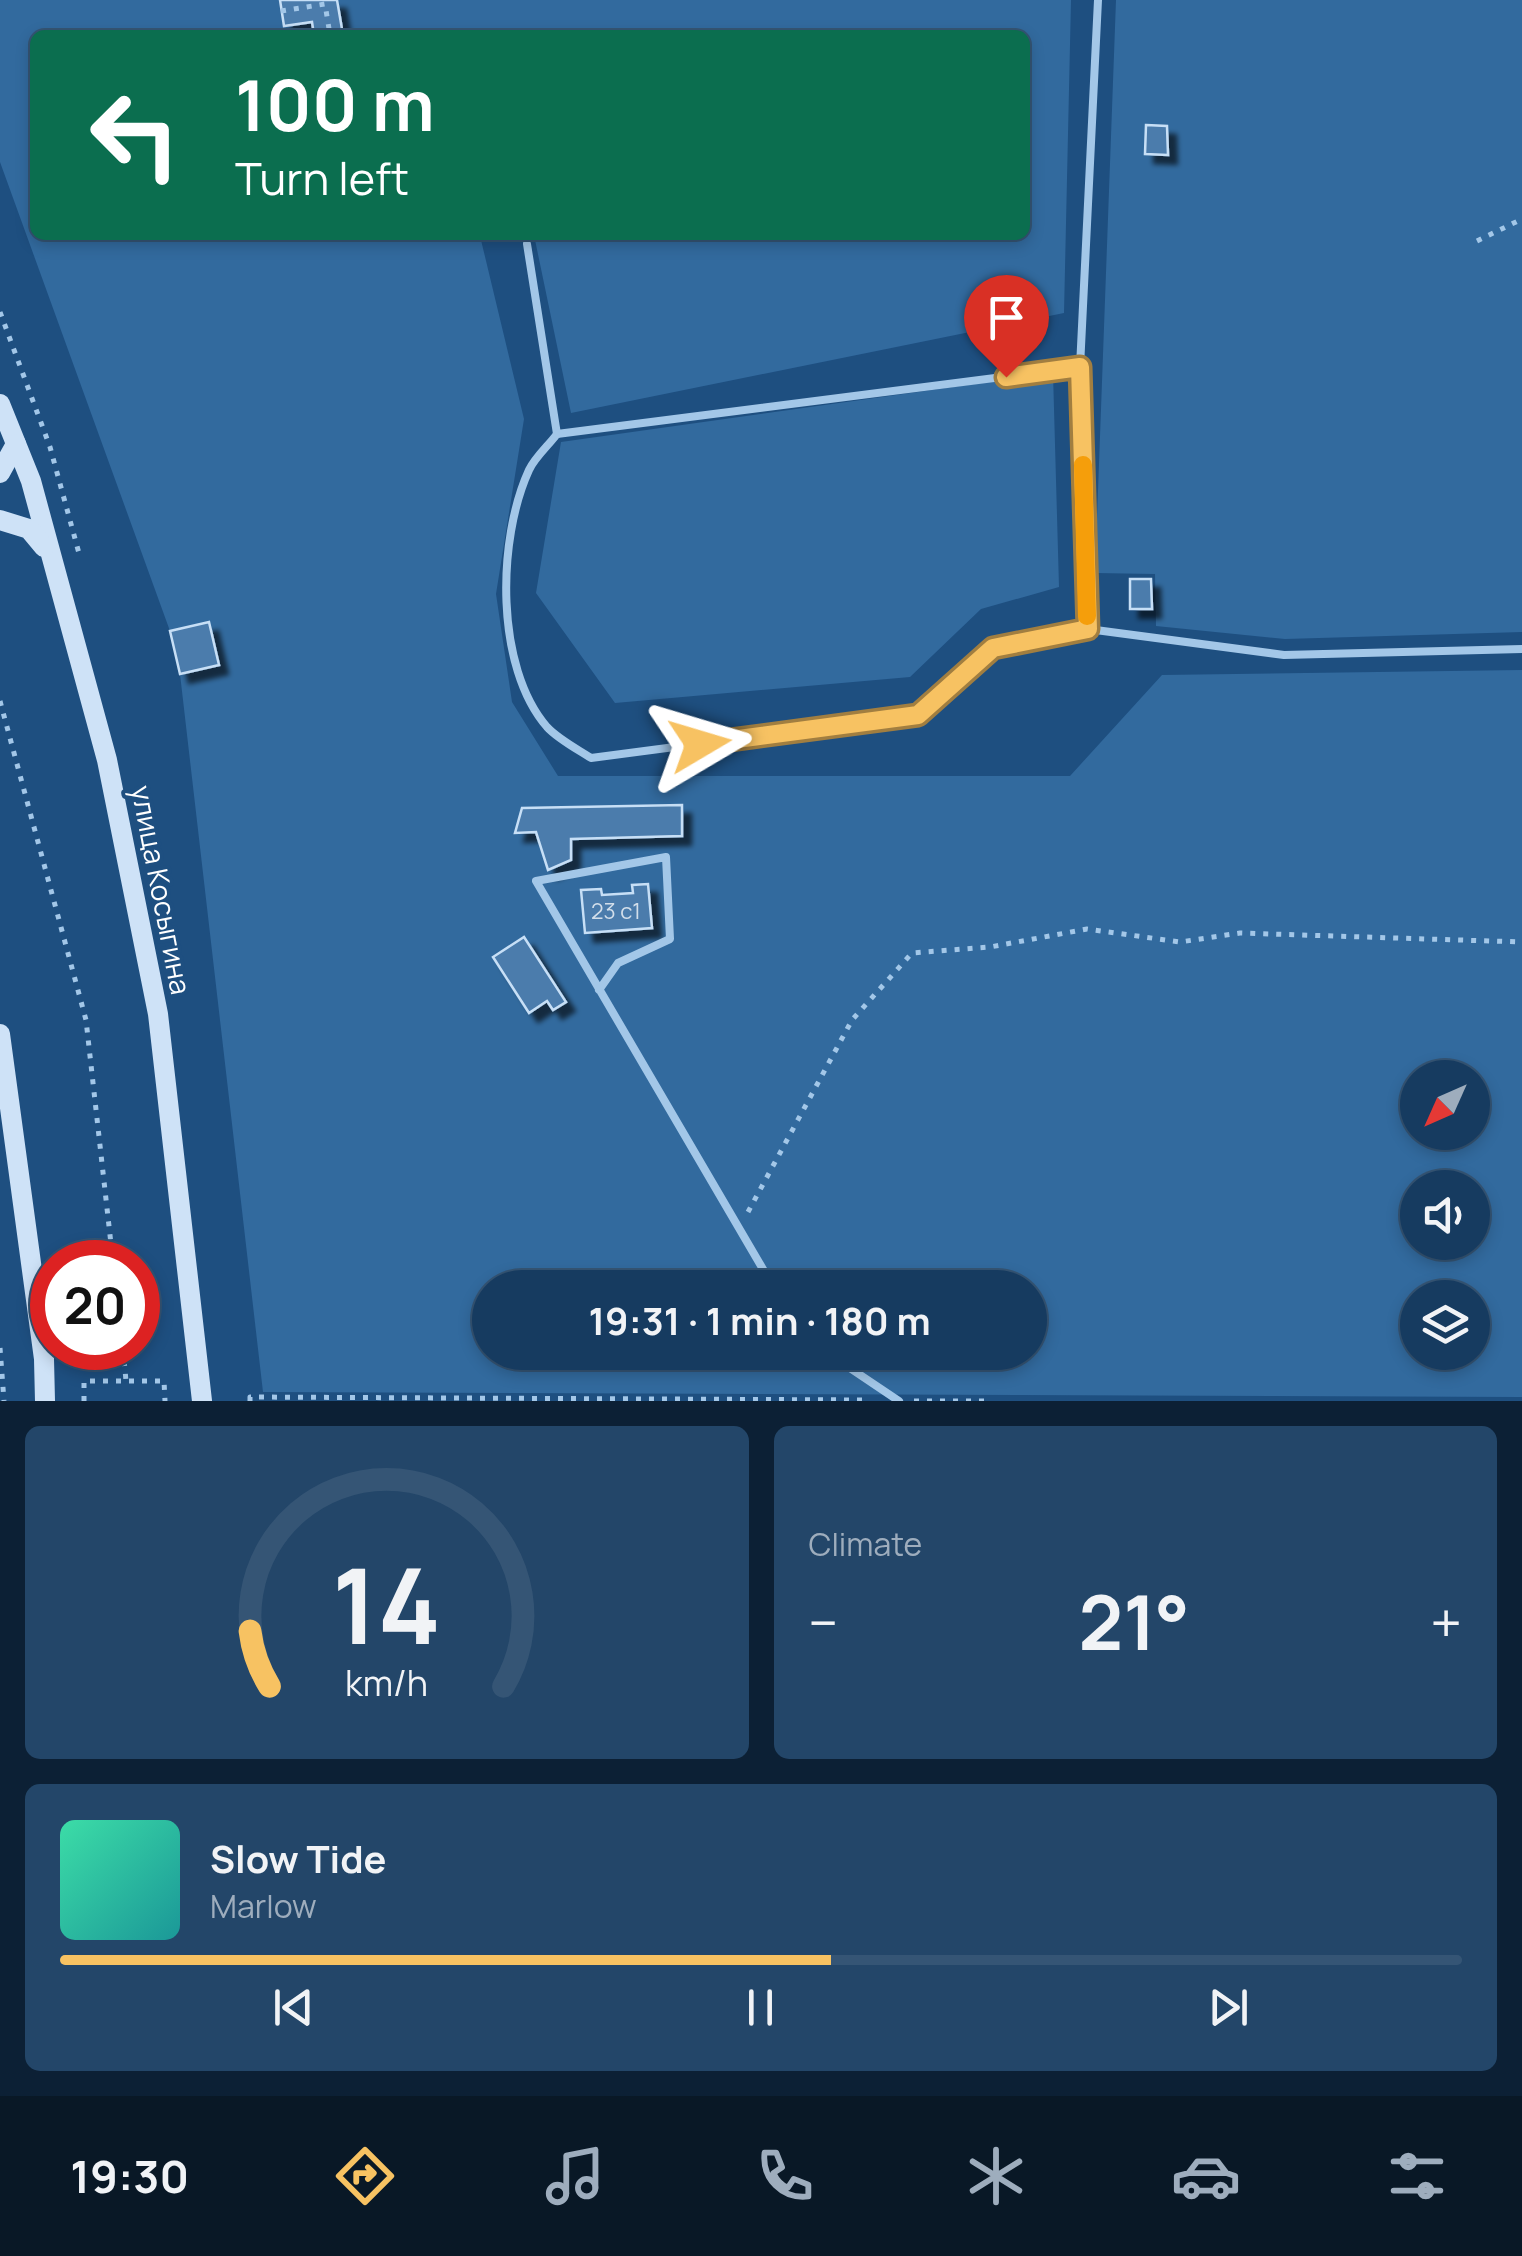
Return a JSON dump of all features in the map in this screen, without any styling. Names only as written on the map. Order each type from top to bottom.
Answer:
[{"type":"main road","name":"улица Косыгина","points":[[0,404],[52,557],[107,760],[158,1014],[202,1401]]},
{"type":"main road","points":[[0,473],[16,444]]},
{"type":"main road","points":[[0,520],[29,529],[52,557]]},
{"type":"main road","points":[[0,1034],[44,1358],[45,1401]]},
{"type":"lane","points":[[1088,629],[1080,367],[1098,0]]},
{"type":"lane","points":[[527,244],[558,434]]},
{"type":"lane","points":[[1080,367],[558,434],[530,469],[514,523],[504,619],[520,682],[548,728],[590,758],[918,715],[993,648],[1088,629],[1284,655],[1522,649]]},
{"type":"lane","points":[[599,990],[618,963],[670,940],[666,858],[536,881],[599,990],[764,1270]]},
{"type":"lane","points":[[853,1370],[898,1400]]},
{"type":"path","points":[[282,11],[324,4],[329,30]]},
{"type":"path","points":[[1478,240],[1522,220]]},
{"type":"path","points":[[0,700],[86,1020],[111,1240]]},
{"type":"path","points":[[740,1228],[852,1020],[912,953],[990,946],[1087,929],[1180,942],[1240,933],[1522,942]]},
{"type":"path","points":[[0,1348],[4,1401]]},
{"type":"path","points":[[125,1370],[126,1381]]},
{"type":"path","points":[[84,1401],[84,1382],[126,1381],[164,1381],[165,1401]]},
{"type":"path","points":[[250,1401],[250,1397],[988,1401]]},
{"type":"shaded area","points":[[0,0],[1071,0],[1064,313],[571,413],[535,240],[1030,240],[1030,30],[30,30],[30,240],[481,240],[524,419],[496,594],[512,702],[558,776],[1070,776],[1162,675],[1522,670],[1522,1397],[263,1392],[180,674],[170,631],[0,162]]},
{"type":"shaded area","points":[[1116,0],[1522,0],[1522,632],[1285,639],[1156,626],[1155,574],[1095,573]]},
{"type":"shaded area","points":[[1053,373],[1059,587],[981,609],[910,677],[615,703],[536,593],[561,442]]},
{"type":"building","points":[[280,0],[337,0],[342,30],[313,30],[312,22],[284,26]]},
{"type":"building","points":[[1146,125],[1167,126],[1168,155],[1145,154]]},
{"type":"building","points":[[1130,579],[1151,579],[1152,609],[1130,609]]},
{"type":"building","points":[[209,622],[219,665],[180,674],[170,631]]},
{"type":"building","points":[[682,805],[682,836],[571,839],[571,860],[548,870],[536,832],[515,833],[522,808]]},
{"type":"building","points":[[648,884],[652,928],[585,933],[581,890],[601,889],[602,895],[633,893],[632,885]]},
{"type":"building","points":[[524,937],[566,1002],[553,1010],[547,1001],[529,1013],[493,957]]},
{"type":"slow traffic","points":[[1083,465],[1087,616]]},
{"type":"route","points":[[700,744],[918,715],[993,648],[1088,629],[1080,367],[1006,377]]}]
